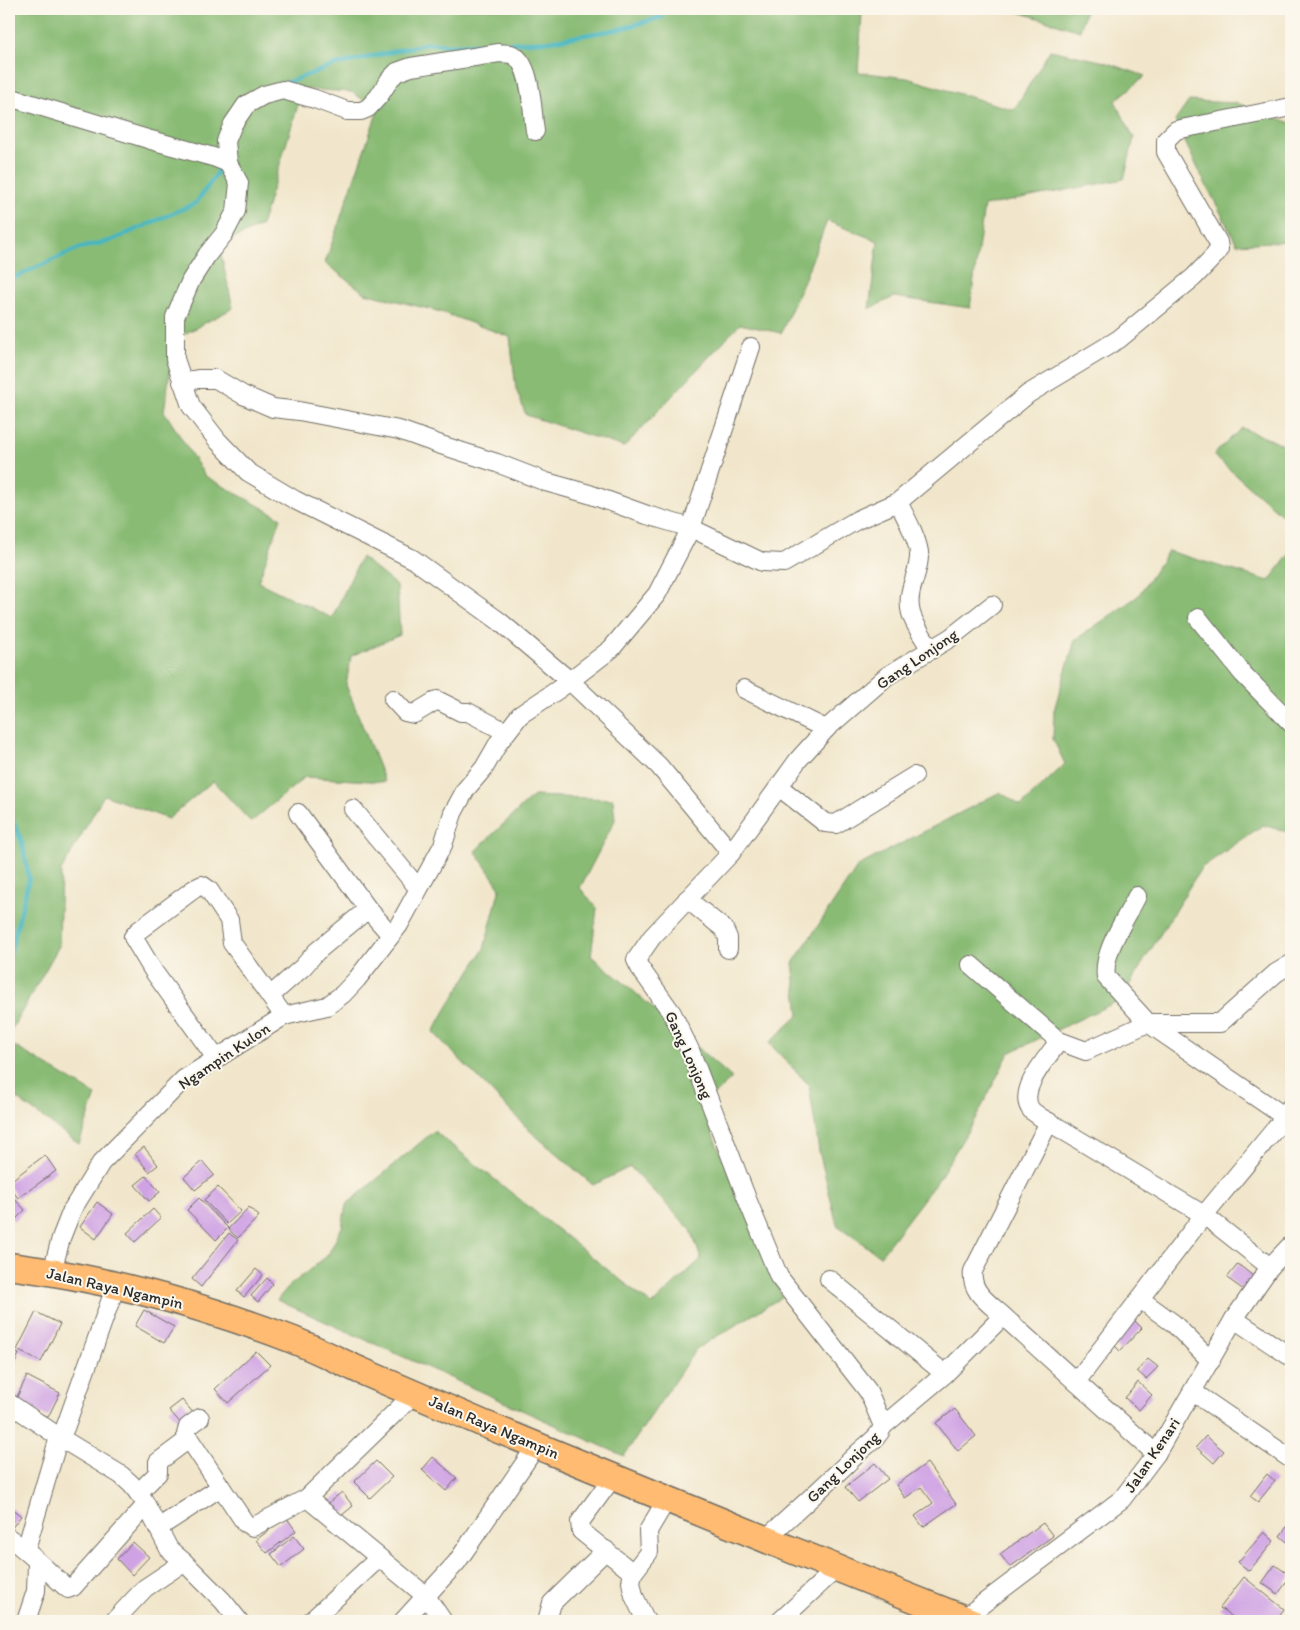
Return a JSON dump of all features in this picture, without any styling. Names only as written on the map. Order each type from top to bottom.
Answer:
[{"type":"main road","name":"Jalan Raya Ngampin","points":[[9,1266],[52,1272],[116,1285],[203,1309],[289,1339],[414,1394],[764,1540],[965,1620]]},
{"type":"street","points":[[221,160],[233,124],[246,105],[264,95],[284,90],[315,98],[347,111],[361,111],[368,108],[397,72],[411,66],[499,53],[512,54],[522,63],[528,78],[535,131]]},
{"type":"street","points":[[9,97],[221,160],[239,182],[236,212],[224,234],[206,255],[191,280],[176,317],[175,359],[191,406],[218,441],[248,472],[296,500],[413,559],[499,621],[570,681],[659,766],[731,853]]},
{"type":"street","points":[[182,382],[198,379],[216,379],[243,395],[274,408],[399,430],[546,482],[589,494],[690,528],[762,562],[784,563],[857,520],[898,502],[1028,394],[1118,339],[1194,278],[1219,250],[1218,242],[1166,152],[1166,140],[1176,130],[1291,107]]},
{"type":"street","name":"Ngampin Kulon","points":[[52,1272],[61,1238],[72,1210],[101,1162],[184,1079],[284,1016],[326,1006],[343,994],[357,979],[399,924],[443,845],[453,813],[466,789],[484,768],[498,742],[520,715],[570,681],[611,649],[657,594],[690,528],[751,347]]},
{"type":"street","points":[[898,502],[914,536],[919,552],[919,563],[908,596],[908,605],[912,617],[931,650]]},
{"type":"street","name":"Gang Lonjong","points":[[764,1540],[863,1448],[876,1439],[883,1426],[868,1391],[780,1277],[749,1204],[690,1050],[672,1013],[638,966],[636,960],[652,937],[731,853],[798,760],[826,729],[887,676],[950,638],[992,605]]},
{"type":"street","points":[[1198,618],[1243,674],[1291,723]]},
{"type":"street","points":[[744,689],[826,729]]},
{"type":"street","points":[[393,699],[406,712],[414,714],[437,700],[461,712],[468,712],[506,732]]},
{"type":"street","points":[[779,787],[825,823],[836,824],[914,776]]},
{"type":"street","points":[[353,809],[415,894]]},
{"type":"street","points":[[298,813],[368,909],[391,935]]},
{"type":"street","points":[[216,1058],[154,972],[133,938],[138,931],[194,888],[202,885],[209,890],[229,920],[232,943],[284,1016]]},
{"type":"street","points":[[1076,1382],[1204,1216],[1289,1115],[1148,1022],[1106,977],[1104,969],[1107,956],[1137,896]]},
{"type":"street","points":[[687,900],[724,929],[728,938],[728,949]]},
{"type":"street","points":[[270,996],[303,967],[316,952],[368,909]]},
{"type":"street","points":[[971,965],[1059,1041],[1086,1051],[1148,1022],[1220,1023],[1276,973],[1291,964]]},
{"type":"street","points":[[1059,1041],[1029,1085],[1027,1097],[1031,1109],[1049,1122],[1204,1216],[1270,1267]]},
{"type":"street","points":[[1049,1122],[973,1271],[972,1280],[976,1292],[1156,1454]]},
{"type":"street","name":"Jalan Kenari","points":[[965,1620],[1122,1499],[1156,1454],[1234,1319],[1270,1267],[1291,1245]]},
{"type":"street","points":[[829,1279],[945,1374]]},
{"type":"street","points":[[26,1550],[59,1437],[65,1428],[116,1285]]},
{"type":"street","points":[[1140,1298],[1173,1324],[1211,1360]]},
{"type":"street","points":[[883,1426],[945,1374],[1003,1316]]},
{"type":"street","points":[[1234,1319],[1291,1357]]},
{"type":"street","points":[[1193,1392],[1291,1459]]},
{"type":"street","points":[[200,1418],[188,1427],[186,1434],[245,1522],[253,1527],[307,1498],[414,1394]]},
{"type":"street","points":[[9,1403],[59,1437],[121,1475],[142,1499],[169,1549],[223,1601],[240,1621]]},
{"type":"street","points":[[9,1538],[26,1550],[37,1563],[68,1589],[73,1587],[142,1499],[158,1472],[158,1462],[189,1439]]},
{"type":"street","points":[[403,1621],[457,1562],[537,1445]]},
{"type":"street","points":[[613,1477],[580,1522],[582,1530],[633,1574]]},
{"type":"street","points":[[158,1528],[221,1487]]},
{"type":"street","points":[[307,1498],[426,1596],[443,1621]]},
{"type":"street","points":[[646,1621],[634,1596],[631,1582],[633,1574],[649,1552],[648,1531],[667,1499]]},
{"type":"street","points":[[547,1621],[552,1603],[606,1550]]},
{"type":"street","points":[[311,1621],[379,1558]]},
{"type":"street","points":[[114,1621],[145,1588],[184,1562]]},
{"type":"street","points":[[26,1621],[36,1592],[37,1563]]},
{"type":"street","points":[[780,1621],[836,1569]]},
{"type":"green space","points":[[9,9],[864,9],[862,14],[858,72],[907,78],[1014,110],[1050,50],[1105,62],[1145,76],[1115,101],[1134,138],[1124,179],[984,206],[970,308],[894,297],[869,309],[878,241],[827,221],[781,333],[740,324],[624,447],[526,415],[516,389],[510,337],[441,312],[365,293],[325,263],[378,110],[352,92],[303,89],[261,226],[219,245],[233,308],[175,339],[164,411],[205,476],[281,518],[258,582],[332,618],[361,557],[397,586],[400,635],[351,656],[346,685],[385,782],[305,777],[251,822],[213,781],[168,819],[104,795],[61,871],[59,946],[9,1034]]},
{"type":"green space","points":[[1009,9],[1086,9],[1080,31]]},
{"type":"green space","points":[[1189,101],[1237,103],[1291,123],[1290,241],[1237,244],[1175,121]]},
{"type":"green space","points":[[1242,428],[1291,448],[1291,523],[1213,455]]},
{"type":"green space","points":[[1168,551],[1269,581],[1291,552],[1291,833],[1263,825],[1201,868],[1120,1000],[1009,1053],[978,1114],[938,1180],[880,1256],[837,1225],[819,1151],[809,1085],[769,1043],[799,1015],[793,963],[858,866],[1000,792],[1021,806],[1065,764],[1053,739],[1054,710],[1075,640],[1138,596]]},
{"type":"green space","points":[[533,796],[613,799],[615,820],[580,888],[597,908],[591,956],[732,1078],[701,1107],[782,1297],[696,1349],[624,1456],[277,1300],[288,1287],[328,1255],[342,1227],[346,1205],[434,1131],[652,1305],[701,1259],[691,1230],[630,1167],[593,1185],[529,1130],[433,1032],[484,949],[500,888],[475,851]]},
{"type":"green space","points":[[9,1043],[96,1095],[79,1144],[9,1093]]},
{"type":"building","points":[[144,1147],[158,1165],[149,1172],[135,1154]]},
{"type":"building","points":[[45,1155],[56,1171],[18,1198],[9,1186],[9,1182]]},
{"type":"building","points":[[202,1161],[214,1175],[195,1190],[184,1177]]},
{"type":"building","points":[[146,1176],[160,1192],[149,1201],[135,1185]]},
{"type":"building","points":[[218,1187],[241,1211],[227,1224],[204,1200]]},
{"type":"building","points":[[9,1193],[25,1210],[14,1221],[9,1216]]},
{"type":"building","points":[[199,1198],[228,1228],[216,1240],[187,1210]]},
{"type":"building","points":[[97,1202],[113,1214],[96,1239],[80,1227]]},
{"type":"building","points":[[249,1207],[259,1216],[238,1238],[228,1229]]},
{"type":"building","points":[[153,1209],[161,1218],[135,1242],[127,1233]]},
{"type":"building","points":[[229,1233],[238,1240],[201,1287],[192,1279]]},
{"type":"building","points":[[1238,1264],[1258,1280],[1248,1293],[1227,1278]]},
{"type":"building","points":[[256,1269],[263,1275],[244,1297],[237,1291]]},
{"type":"building","points":[[267,1278],[273,1284],[258,1302],[251,1296]]},
{"type":"building","points":[[144,1310],[174,1327],[164,1343],[135,1326]]},
{"type":"building","points":[[36,1312],[60,1324],[41,1362],[17,1350]]},
{"type":"building","points":[[1133,1319],[1142,1328],[1120,1351],[1111,1342]]},
{"type":"building","points":[[9,1349],[19,1354],[9,1375]]},
{"type":"building","points":[[256,1351],[270,1365],[228,1403],[215,1389]]},
{"type":"building","points":[[1148,1359],[1158,1367],[1146,1379],[1137,1371]]},
{"type":"building","points":[[27,1376],[60,1393],[48,1417],[15,1401]]},
{"type":"building","points":[[1138,1382],[1152,1395],[1139,1410],[1125,1398]]},
{"type":"building","points":[[182,1400],[196,1416],[184,1427],[169,1410]]},
{"type":"building","points":[[955,1409],[976,1436],[958,1451],[936,1423]]},
{"type":"building","points":[[1206,1436],[1224,1451],[1214,1463],[1196,1447]]},
{"type":"building","points":[[433,1457],[457,1478],[446,1491],[422,1470]]},
{"type":"building","points":[[376,1461],[392,1477],[370,1498],[354,1482]]},
{"type":"building","points":[[875,1463],[888,1479],[858,1502],[845,1487]]},
{"type":"building","points":[[927,1463],[956,1504],[923,1527],[915,1516],[933,1503],[921,1487],[905,1498],[896,1485]]},
{"type":"building","points":[[1267,1474],[1275,1481],[1258,1502],[1250,1496]]},
{"type":"building","points":[[342,1492],[353,1506],[335,1521],[323,1507]]},
{"type":"building","points":[[9,1506],[21,1516],[11,1529],[9,1527]]},
{"type":"building","points":[[286,1517],[296,1531],[267,1553],[256,1540]]},
{"type":"building","points":[[1043,1523],[1053,1536],[1010,1567],[1000,1554]]},
{"type":"building","points":[[1289,1524],[1291,1525],[1291,1545],[1280,1536]]},
{"type":"building","points":[[1264,1532],[1274,1541],[1249,1571],[1238,1562]]},
{"type":"building","points":[[294,1536],[304,1549],[281,1567],[271,1554]]},
{"type":"building","points":[[133,1542],[149,1557],[132,1575],[117,1559]]},
{"type":"building","points":[[1275,1565],[1291,1576],[1278,1594],[1262,1583]]},
{"type":"building","points":[[1244,1577],[1284,1609],[1275,1621],[1238,1621],[1220,1608]]},
{"type":"waterway","points":[[283,84],[332,66],[429,43],[445,45],[550,41],[620,29],[662,17]]},
{"type":"waterway","points":[[9,280],[79,248],[110,241],[196,203],[217,173],[218,165]]},
{"type":"waterway","points":[[9,812],[22,842],[29,879],[9,958]]}]
